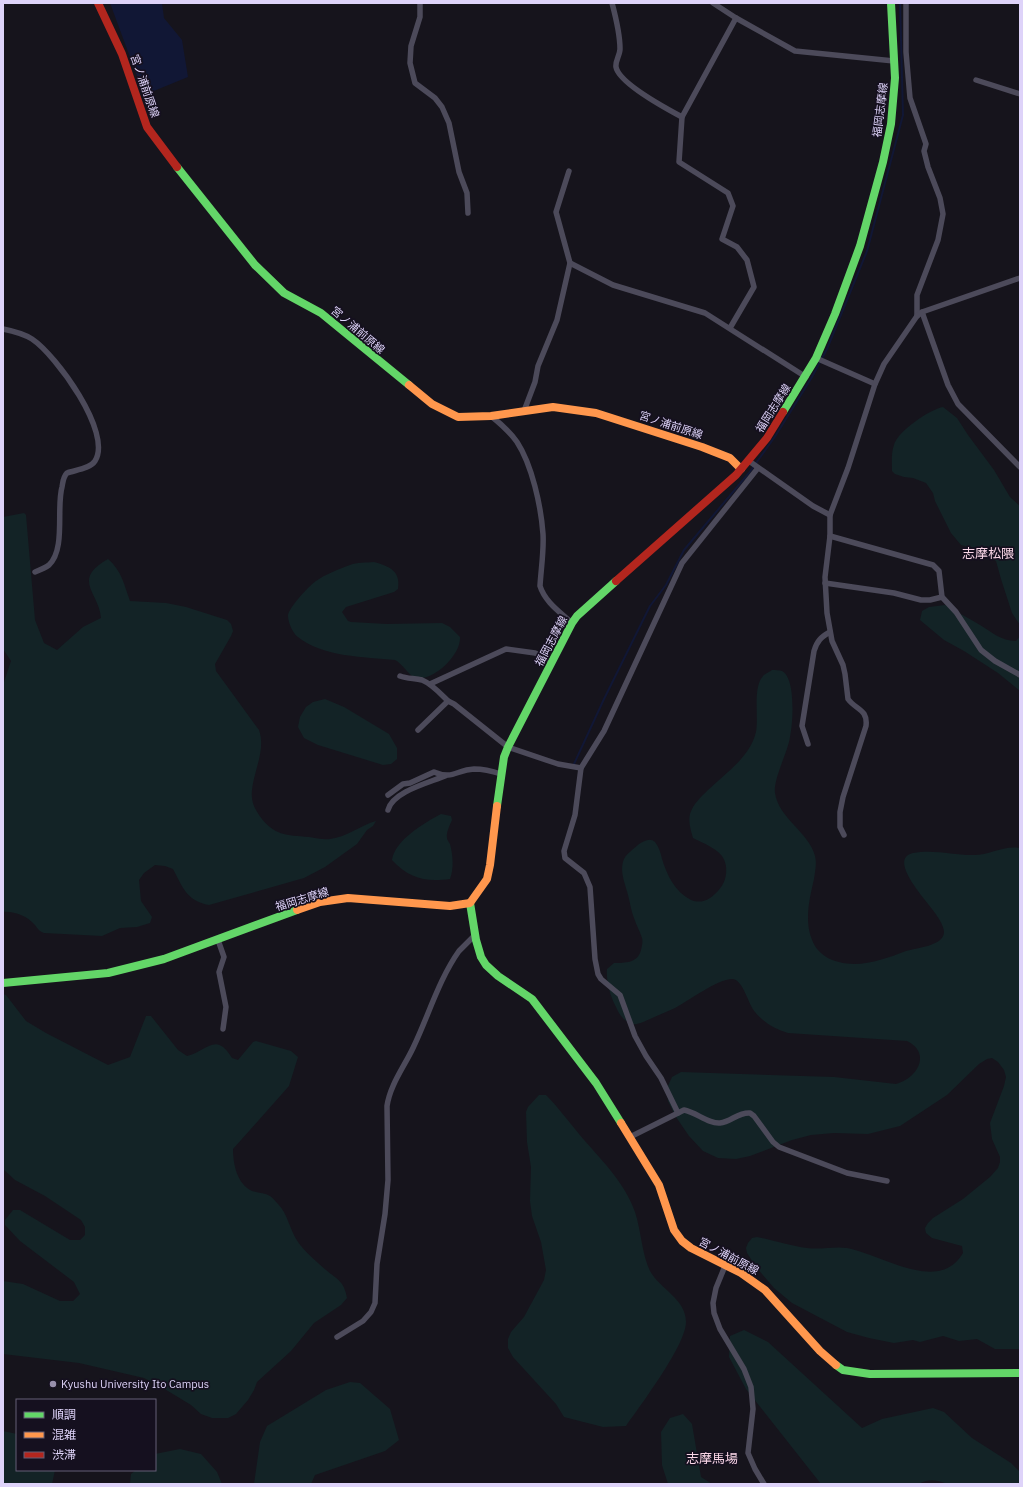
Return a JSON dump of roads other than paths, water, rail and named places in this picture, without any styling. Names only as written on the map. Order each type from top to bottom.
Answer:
[{"type":"main road","name":"宮ノ浦前原線","points":[[98,3],[122,54],[148,128],[187,180],[255,265],[284,293],[321,313],[432,404],[458,417],[491,416],[553,407],[596,413],[709,449],[730,458],[741,469]]},
{"type":"main road","name":"福岡志摩線","points":[[3,983],[108,973],[164,959],[320,902],[348,898],[450,906],[470,903],[487,879],[504,757],[572,623],[577,616],[749,461],[767,438],[806,377],[816,358],[835,314],[858,253],[884,162],[891,124],[895,78],[891,3]]},
{"type":"main road","name":"宮ノ浦前原線","points":[[470,903],[477,950],[484,963],[494,973],[532,999],[596,1082],[659,1185],[674,1230],[682,1241],[691,1248],[741,1273],[765,1290],[820,1351],[843,1370],[870,1374],[1020,1373]]},
{"type":"street","points":[[420,3],[420,17],[411,46],[410,64],[415,83],[435,98],[442,107],[449,123],[459,172],[466,193],[468,213]]},
{"type":"street","points":[[612,3],[620,38],[620,52],[616,69],[621,77],[640,92],[658,105],[682,117]]},
{"type":"street","points":[[713,3],[736,18],[795,51],[894,61]]},
{"type":"street","points":[[906,3],[906,52],[910,98],[926,144],[924,151],[940,198],[943,214],[938,240],[916,295],[920,314],[955,400],[967,415],[1020,467]]},
{"type":"street","points":[[730,328],[754,287],[746,260],[737,247],[722,239],[733,206],[728,193],[679,162],[682,117],[736,18]]},
{"type":"street","points":[[976,80],[1020,94]]},
{"type":"street","points":[[524,411],[535,382],[538,366],[557,320],[570,263],[556,212],[568,171]]},
{"type":"street","points":[[570,263],[613,285],[705,313],[806,377]]},
{"type":"street","points":[[844,835],[840,827],[840,812],[867,720],[863,712],[848,699],[844,670],[832,641],[830,632],[825,583],[830,536],[830,515],[848,468],[875,384],[884,364],[920,314],[1020,278]]},
{"type":"street","points":[[3,330],[14,332],[32,339],[62,371],[74,386],[84,403],[94,427],[98,448],[98,455],[94,463],[90,466],[67,473],[65,475],[60,494],[59,540],[55,557],[49,565],[35,572]]},
{"type":"street","points":[[816,358],[875,384]]},
{"type":"street","points":[[491,416],[505,427],[518,443],[531,474],[540,512],[543,533],[541,591],[551,604],[572,623]]},
{"type":"street","points":[[749,461],[813,506],[830,515]]},
{"type":"street","points":[[678,1113],[661,1078],[635,1036],[620,995],[601,979],[598,974],[595,958],[590,887],[584,873],[565,858],[564,851],[575,815],[581,768],[604,731],[682,563],[758,468]]},
{"type":"street","points":[[830,536],[933,565],[939,571],[942,597],[956,612],[977,645],[984,653],[995,661],[1020,675]]},
{"type":"street","points":[[825,583],[894,593],[921,600],[930,600],[942,597]]},
{"type":"street","points":[[808,744],[802,726],[814,651],[816,642],[830,632]]},
{"type":"street","points":[[430,684],[506,649],[535,653],[553,661]]},
{"type":"street","points":[[400,676],[421,680],[430,684],[448,701],[454,704],[508,747],[558,764],[581,768]]},
{"type":"street","points":[[418,730],[448,701]]},
{"type":"street","points":[[388,810],[393,799],[405,792],[445,776],[473,769],[489,770],[502,774]]},
{"type":"street","points":[[388,795],[403,784],[410,783],[434,772],[445,776]]},
{"type":"street","points":[[337,1337],[363,1321],[371,1312],[375,1303],[377,1264],[385,1214],[388,1180],[388,1098],[392,1087],[414,1048],[435,996],[454,960],[460,950],[474,936]]},
{"type":"street","points":[[218,940],[224,957],[219,972],[226,1007],[223,1029]]},
{"type":"street","points":[[630,1137],[684,1110],[691,1111],[716,1123],[726,1121],[740,1114],[750,1113],[754,1116],[773,1142],[779,1147],[848,1173],[887,1181]]},
{"type":"street","points":[[725,1266],[716,1288],[713,1302],[714,1313],[720,1329],[744,1369],[751,1387],[753,1409],[748,1453],[754,1469],[764,1484]]},
{"type":"water","points":[[110,3],[162,3],[164,18],[182,40],[188,77],[144,95]]},
{"type":"waterway","points":[[574,764],[650,606],[666,585],[684,550],[749,473],[776,435],[812,377],[827,349],[867,251],[903,115],[900,3]]},
{"type":"place","name":"Kyushu University Ito Campus","points":[[53,1384]]},
{"type":"district","name":"志摩松隈","points":[[988,553]]},
{"type":"district","name":"志摩馬場","points":[[712,1458]]}]
